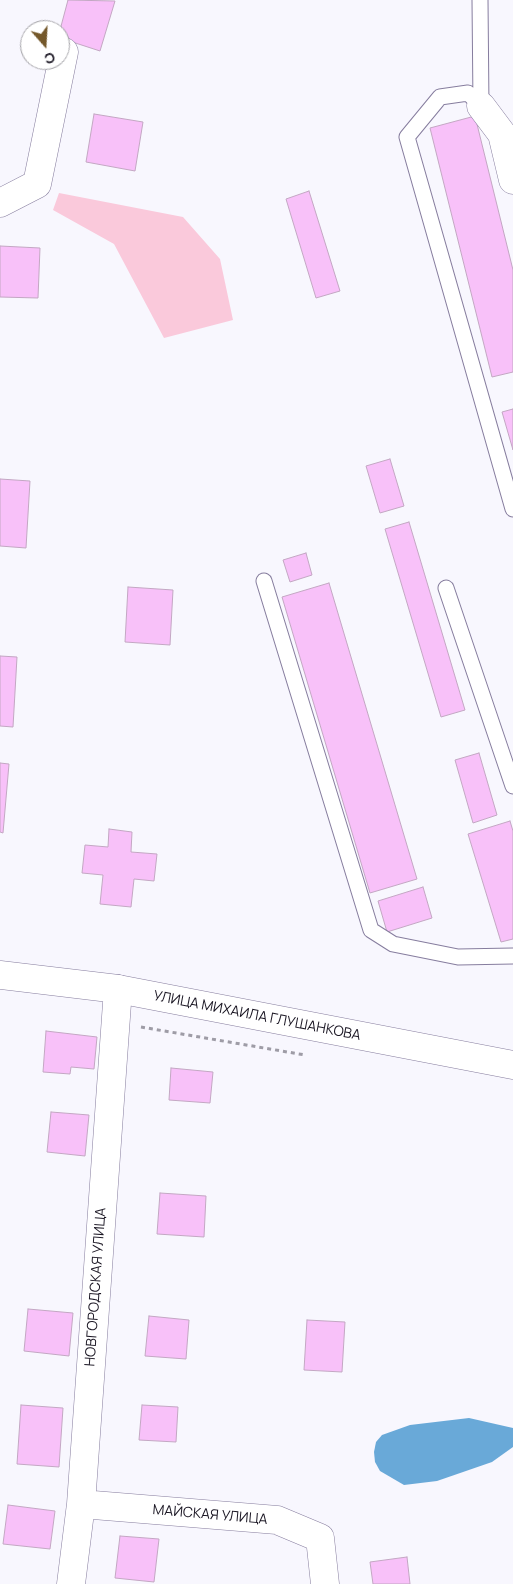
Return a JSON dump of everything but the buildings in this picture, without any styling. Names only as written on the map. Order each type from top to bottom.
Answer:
[{"type":"street","points":[[0,202],[37,184],[60,70]]},
{"type":"street","points":[[481,106],[502,134],[513,180]]},
{"type":"street","name":"УЛИЦА МИХАИЛА ГЛУШАНКОВА","points":[[0,976],[118,989],[513,1065]]},
{"type":"street","name":"НОВГОРОДСКАЯ УЛИЦА","points":[[71,1584],[81,1504],[118,989]]},
{"type":"street","name":"МАЙСКАЯ УЛИЦА","points":[[81,1504],[278,1520],[320,1538],[325,1584]]},
{"type":"lane","points":[[480,0],[481,106]]},
{"type":"lane","points":[[481,106],[468,93],[440,97],[406,137],[513,509]]},
{"type":"lane","points":[[264,582],[371,930],[393,944],[458,957],[513,956]]},
{"type":"lane","points":[[446,588],[513,786]]},
{"type":"shaded area","points":[[59,193],[183,217],[220,259],[233,320],[164,338],[114,244],[53,210]]},
{"type":"water","points":[[469,1418],[513,1428],[513,1447],[492,1462],[437,1481],[404,1485],[380,1471],[375,1462],[376,1442],[382,1435],[410,1425]]}]
